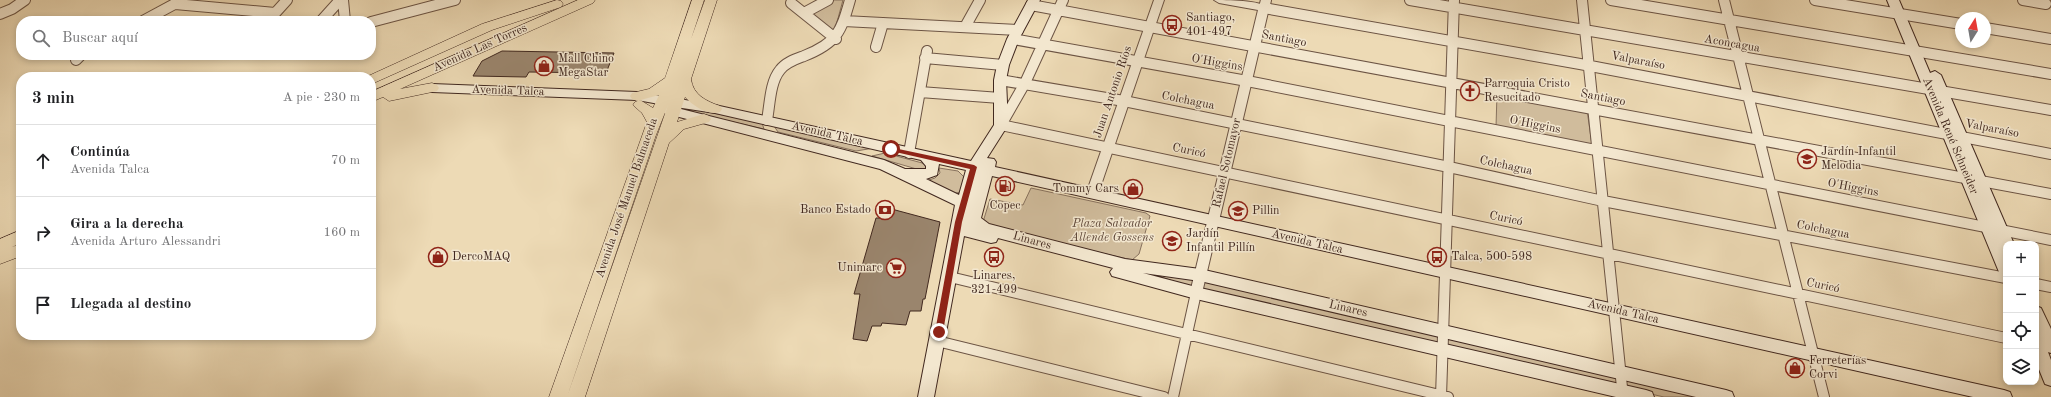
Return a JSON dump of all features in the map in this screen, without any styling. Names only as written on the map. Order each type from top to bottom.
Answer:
[{"type":"main road","points":[[537,11],[558,0]]},
{"type":"main road","name":"Avenida Las Torres","points":[[376,77],[482,29],[569,0]]},
{"type":"main road","name":"Avenida Las Torres","points":[[376,95],[589,0]]},
{"type":"main road","name":"Avenida José Manuel Balmaceda","points":[[576,397],[663,142],[670,81],[698,0]]},
{"type":"main road","name":"Avenida José Manuel Balmaceda","points":[[558,397],[654,121],[668,105],[684,79],[711,0]]},
{"type":"main road","name":"Avenida René Schneider","points":[[1893,0],[1904,14],[1975,180],[1994,229],[2003,261]]},
{"type":"main road","name":"Avenida René Schneider","points":[[1903,0],[1904,14]]},
{"type":"main road","points":[[967,224],[963,203],[999,129],[1000,80],[1003,65],[1016,35],[1033,3]]},
{"type":"main road","points":[[432,88],[430,79],[435,68]]},
{"type":"main road","points":[[684,79],[686,88],[691,96],[703,105],[715,109]]},
{"type":"main road","points":[[654,121],[639,100],[670,81]]},
{"type":"main road","points":[[376,89],[432,88]]},
{"type":"main road","points":[[376,100],[432,88]]},
{"type":"main road","name":"Avenida Talca","points":[[432,88],[585,94],[668,105],[715,109],[2004,397]]},
{"type":"main road","name":"Avenida Talca","points":[[668,105],[704,119],[858,157],[900,172],[963,203]]},
{"type":"main road","points":[[663,142],[670,133],[679,126],[704,119]]},
{"type":"main road","points":[[767,120],[768,128],[773,136]]},
{"type":"main road","points":[[900,172],[924,175],[929,173],[934,167],[926,157]]},
{"type":"main road","points":[[926,397],[951,270],[967,224],[980,169]]},
{"type":"main road","name":"Linares","points":[[967,224],[1125,265],[1200,275],[1726,397]]},
{"type":"main road","name":"Linares","points":[[967,224],[1196,293],[1623,394],[1646,397]]},
{"type":"main road","name":"Avenida René Schneider","points":[[1994,229],[2004,241]]},
{"type":"main road","points":[[0,246],[16,238]]},
{"type":"main road","points":[[0,258],[16,252]]},
{"type":"main road","points":[[2036,313],[2042,345],[2051,379]]},
{"type":"street","points":[[0,14],[12,9],[25,0]]},
{"type":"street","points":[[272,16],[287,0]]},
{"type":"street","points":[[326,16],[340,0]]},
{"type":"street","points":[[343,0],[345,16]]},
{"type":"street","points":[[376,21],[455,0]]},
{"type":"street","points":[[804,13],[828,0]]},
{"type":"street","points":[[767,120],[777,75],[781,68],[791,61],[820,50],[836,39],[842,30],[850,0]]},
{"type":"street","points":[[965,27],[980,0]]},
{"type":"street","points":[[999,129],[1025,83],[1063,0]]},
{"type":"street","name":"Juan Antonio Ríos","points":[[1092,194],[1159,0]]},
{"type":"street","name":"Valparaíso","points":[[1219,0],[1265,4],[2051,154]]},
{"type":"street","name":"Aconcagua","points":[[1410,0],[1454,4],[1585,31],[1937,92],[2051,110]]},
{"type":"street","points":[[1582,0],[1623,394]]},
{"type":"street","points":[[1611,0],[2051,74]]},
{"type":"street","points":[[1724,0],[1824,397]]},
{"type":"street","points":[[1815,0],[1955,23]]},
{"type":"street","points":[[2023,0],[2048,6]]},
{"type":"street","points":[[152,16],[178,2],[275,13]]},
{"type":"street","points":[[791,3],[836,39]]},
{"type":"street","name":"Santiago","points":[[1033,3],[1059,10],[2051,194]]},
{"type":"street","name":"Rafael Sotomayor","points":[[1173,397],[1200,275],[1265,4]]},
{"type":"street","points":[[951,270],[1187,334],[1443,396],[1442,350],[1454,4]]},
{"type":"street","name":"O'Higgins","points":[[844,21],[965,27],[1016,35],[1042,45],[1247,81],[2051,240]]},
{"type":"street","points":[[876,47],[883,23]]},
{"type":"street","points":[[1991,29],[2051,39]]},
{"type":"street","points":[[909,153],[926,55],[1003,65]]},
{"type":"street","name":"Colchagua","points":[[1000,80],[1025,83],[1124,101],[1603,200],[2003,277]]},
{"type":"street","points":[[920,92],[1000,98]]},
{"type":"street","name":"Curicó","points":[[999,129],[1108,148],[1225,172],[2003,337]]},
{"type":"street","points":[[2039,285],[2051,287]]},
{"type":"street","points":[[937,341],[1164,397]]},
{"type":"green space","points":[[834,0],[843,0],[834,33],[810,15],[812,11]]},
{"type":"green space","points":[[1497,93],[1587,110],[1592,145],[1496,127]]},
{"type":"green space","points":[[689,108],[762,123],[764,129],[693,113],[689,111]]},
{"type":"green space","points":[[774,126],[874,148],[856,151],[778,132]]},
{"type":"green space","points":[[885,153],[926,164],[928,169],[920,170],[872,156]]},
{"type":"green space","points":[[939,168],[958,171],[964,177],[960,192],[953,194],[926,181],[935,178],[940,173]]},
{"type":"green space","name":"Plaza Salvador Allende Gossens","points":[[1031,188],[1146,213],[1150,216],[1139,254],[1132,260],[985,226],[983,222],[990,199],[1023,205]]},
{"type":"green space","points":[[1144,271],[1204,281],[1709,397],[1664,397],[1202,291]]},
{"type":"building","name":"Mall Chino MegaStar","points":[[502,51],[614,53],[606,73],[529,72],[526,77],[473,76],[482,61]]},
{"type":"building","name":"Unimarc","points":[[884,207],[940,222],[925,299],[923,299],[921,311],[910,311],[906,325],[882,323],[881,326],[872,326],[867,341],[853,339],[860,294],[854,294],[876,218],[880,218]]},
{"type":"place","name":"Santiago, 401-497","points":[[1172,25]]},
{"type":"place","name":"Mall Chino MegaStar","points":[[544,66]]},
{"type":"place","name":"Parroquia Cristo Resucitado","points":[[1470,91]]},
{"type":"place","name":"Jardín Infantil Melodia","points":[[1807,159]]},
{"type":"place","name":"Copec","points":[[1005,186]]},
{"type":"place","name":"Tommy Cars","points":[[1133,189]]},
{"type":"place","name":"Banco Estado","points":[[885,210]]},
{"type":"place","name":"Pillin","points":[[1238,211]]},
{"type":"place","name":"Jardín Infantil Pillín","points":[[1172,241]]},
{"type":"place","name":"DercoMAQ","points":[[438,257]]},
{"type":"place","name":"Linares, 321-499","points":[[994,257]]},
{"type":"place","name":"Talca, 500-598","points":[[1437,257]]},
{"type":"place","name":"Unimarc","points":[[896,268]]},
{"type":"place","name":"Ferreterías Corvi","points":[[1795,368]]},
{"type":"route","points":[[891,149],[974,167],[963,203],[939,332]]}]
